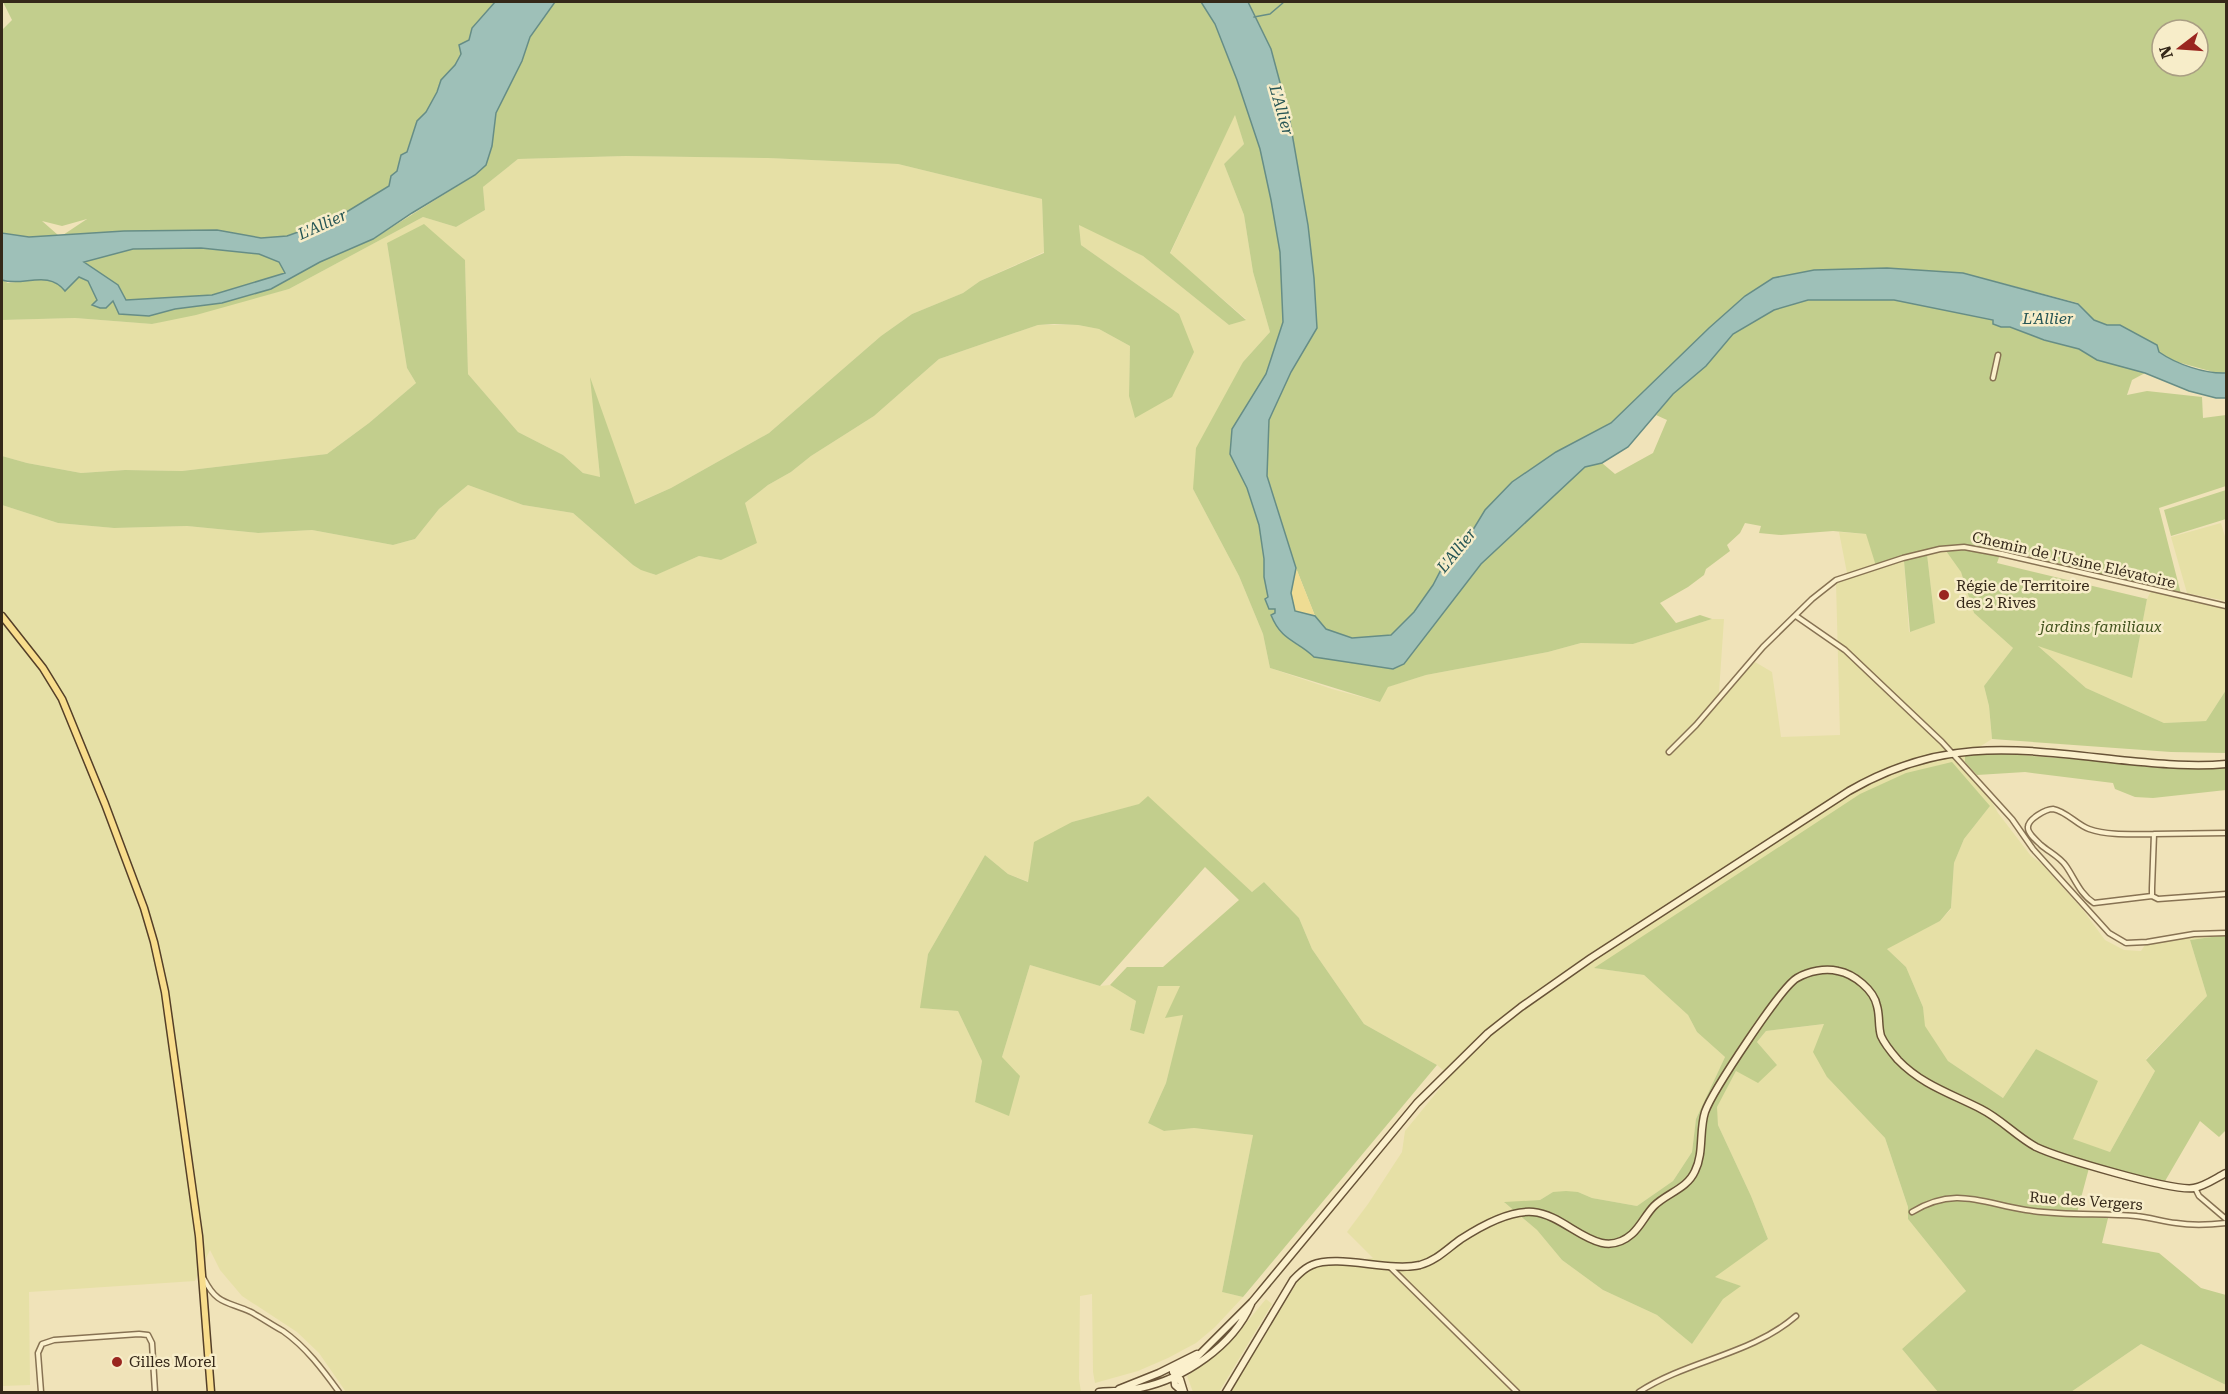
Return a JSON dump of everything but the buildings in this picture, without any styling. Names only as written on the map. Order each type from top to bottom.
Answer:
[{"type":"main road","points":[[2,616],[43,668],[62,699],[144,908],[165,992],[199,1236],[211,1392]]},
{"type":"main road","points":[[1173,1372],[1199,1353],[1252,1302],[1409,1112],[1439,1079],[1495,1027],[1599,952],[1815,812],[1878,775],[1915,761],[1952,752],[1994,750],[2175,765],[2226,764]]},
{"type":"main road","points":[[1226,1392],[1293,1280],[1314,1263],[1410,1266],[1425,1263],[1475,1231],[1507,1216],[1524,1212],[1555,1218],[1592,1241],[1601,1244],[1619,1242],[1628,1238],[1640,1226],[1653,1206],[1679,1190],[1694,1175],[1699,1161],[1707,1107],[1779,996],[1798,977],[1819,970],[1845,973],[1868,989],[1877,1005],[1883,1041],[1907,1069],[1931,1086],[1989,1113],[2041,1149],[2168,1186],[2194,1188],[2226,1173]]},
{"type":"main road","points":[[1099,1392],[1116,1390],[1200,1362],[1217,1348],[1247,1313],[1252,1302]]},
{"type":"main road","points":[[1173,1372],[1180,1379],[1183,1392]]},
{"type":"street","points":[[1993,378],[1998,356]]},
{"type":"street","name":"Chemin de l'Usine Elévatoire","points":[[1669,752],[1696,725],[1763,647],[1812,599],[1836,580],[1903,558],[1940,549],[1964,547],[2226,606]]},
{"type":"street","points":[[1796,616],[1845,650],[1952,752],[2012,819],[2033,849],[2118,940],[2126,943],[2146,942],[2194,934],[2226,933]]},
{"type":"street","points":[[2226,833],[2100,832],[2076,823],[2061,812],[2050,809],[2028,826],[2028,831],[2038,842],[2065,864],[2076,884],[2094,903],[2152,896],[2158,899],[2171,899],[2226,894]]},
{"type":"street","points":[[2152,896],[2154,834]]},
{"type":"street","points":[[2194,1188],[2199,1196],[2226,1221]]},
{"type":"street","name":"Rue des Vergers","points":[[1912,1212],[1925,1204],[1951,1197],[1989,1201],[2026,1210],[2083,1216],[2133,1216],[2202,1226],[2226,1221]]},
{"type":"street","points":[[1389,1266],[1516,1392]]},
{"type":"street","points":[[203,1279],[210,1291],[222,1302],[252,1313],[297,1342],[321,1367],[339,1392]]},
{"type":"street","points":[[1639,1392],[1676,1372],[1775,1332],[1796,1316]]},
{"type":"street","points":[[41,1392],[38,1353],[42,1344],[54,1340],[144,1334],[148,1335],[152,1343],[155,1392]]},
{"type":"shaded area","points":[[1235,114],[1244,144],[1224,164],[1244,215],[1253,272],[1270,332],[1243,362],[1193,489],[1239,576],[1263,634],[1270,668],[1380,702],[1387,687],[1426,675],[1548,652],[1581,643],[1633,644],[1712,619],[1724,619],[1719,692],[1755,662],[1772,672],[1781,737],[1840,735],[1836,582],[1846,578],[1847,573],[1839,532],[1866,534],[1904,561],[1909,632],[1935,623],[1927,554],[1946,551],[1961,572],[1974,613],[2013,648],[1984,686],[1989,706],[1992,739],[1965,756],[1965,763],[1977,775],[1998,813],[2031,856],[2042,864],[2083,910],[2105,940],[2124,950],[2141,951],[2148,940],[2226,931],[2226,935],[2190,940],[2207,996],[2146,1059],[2155,1071],[2110,1152],[2073,1140],[2036,1049],[2003,1098],[1948,1061],[1924,1026],[1923,1007],[1906,967],[1886,948],[1940,921],[1951,909],[1954,863],[1964,839],[1990,806],[1595,968],[1644,975],[1688,1015],[1697,1032],[1725,1057],[1696,1119],[1692,1152],[1673,1181],[1637,1206],[1592,1198],[1578,1192],[1553,1192],[1540,1200],[1505,1203],[1537,1230],[1562,1260],[1603,1290],[1657,1315],[1692,1344],[1723,1298],[1740,1286],[1714,1277],[1768,1239],[1718,1125],[1716,1107],[1736,1071],[1777,1065],[1757,1042],[1766,1031],[1825,1024],[1827,1077],[1885,1138],[1908,1207],[1908,1219],[1966,1291],[1902,1349],[1938,1392],[1230,1392],[1301,1276],[1315,1266],[1373,1258],[1347,1232],[1402,1152],[1405,1131],[1450,1076],[1437,1065],[1364,1024],[1312,949],[1299,918],[1264,882],[1252,892],[1148,797],[1140,804],[1072,822],[1029,882],[1008,874],[985,855],[928,954],[921,1008],[958,1011],[982,1061],[975,1102],[1002,1057],[1030,965],[1100,986],[1110,985],[1136,1001],[1130,1029],[1144,1033],[1158,986],[1181,986],[1166,1017],[1184,1014],[1166,1083],[1148,1123],[1164,1131],[1194,1128],[1253,1135],[1222,1292],[1243,1297],[1215,1327],[1196,1343],[1168,1358],[1138,1371],[1095,1383],[1092,1294],[1080,1296],[1079,1379],[1081,1392],[346,1392],[319,1353],[297,1332],[242,1296],[220,1270],[210,1250],[195,1281],[29,1292],[30,1385],[2,1386],[2,505],[58,523],[114,528],[187,526],[258,533],[312,530],[393,545],[415,539],[439,509],[468,485],[523,505],[573,513],[633,565],[655,575],[699,556],[721,560],[745,503],[811,456],[874,416],[939,359],[1038,325],[1078,325],[1099,329],[1130,346],[1129,396],[1179,314],[1081,245],[1079,224],[1143,256],[1229,325],[1246,319],[1170,254]]},
{"type":"shaded area","points":[[626,156],[768,158],[898,164],[1042,199],[1044,252],[980,281],[963,293],[912,314],[881,336],[769,433],[671,488],[634,504],[591,381],[600,478],[583,473],[563,455],[518,432],[468,374],[465,260],[387,243],[407,368],[416,383],[369,423],[327,454],[182,471],[125,470],[81,473],[2,456],[2,320],[75,318],[152,324],[289,289],[423,217],[456,227],[485,210],[483,187],[518,159]]},
{"type":"shaded area","points":[[2221,523],[2226,540],[2226,601],[2187,593],[2171,537]]},
{"type":"shaded area","points":[[2152,589],[2226,606],[2226,690],[2206,721],[2164,723],[2086,688],[2037,645],[2132,677],[2147,599]]},
{"type":"shaded area","points":[[1266,1299],[1272,1304],[1219,1392],[1193,1392],[1187,1376],[1216,1355]]},
{"type":"shaded area","points":[[2141,1344],[2226,1385],[2226,1392],[2071,1392]]},
{"type":"green space","points":[[3,2],[495,2],[472,28],[469,40],[459,45],[461,54],[455,65],[441,80],[426,112],[417,121],[407,152],[401,155],[397,171],[389,186],[335,219],[287,236],[261,238],[217,230],[63,235],[87,219],[62,226],[42,221],[58,235],[29,237],[2,233],[2,30],[12,20]]},
{"type":"green space","name":"jardins familiaux","points":[[555,2],[1201,2],[1215,24],[1260,149],[1280,252],[1283,322],[1266,374],[1232,429],[1230,454],[1247,488],[1259,525],[1264,577],[1269,597],[1265,599],[1275,609],[1275,613],[1297,645],[1305,648],[1314,657],[1393,669],[1404,664],[1481,564],[1585,467],[1602,463],[1615,474],[1653,453],[1667,420],[1656,415],[1673,394],[1705,366],[1733,334],[1774,310],[1808,300],[1894,300],[1993,320],[2001,327],[2010,327],[2043,340],[2079,349],[2097,360],[2145,373],[2132,380],[2127,395],[2147,391],[2202,397],[2203,418],[2226,415],[2226,486],[2159,508],[2181,594],[2002,549],[1997,563],[2147,599],[2132,678],[2038,646],[2086,688],[2164,723],[2206,721],[2226,690],[2226,753],[2171,752],[1992,739],[1989,706],[1984,686],[2013,648],[1974,613],[1961,572],[1946,551],[1927,554],[1935,623],[1910,632],[1904,561],[1876,566],[1866,534],[1833,531],[1781,535],[1759,533],[1761,526],[1745,523],[1740,533],[1727,545],[1730,551],[1706,569],[1704,575],[1688,587],[1660,603],[1676,623],[1700,615],[1712,619],[1633,644],[1581,643],[1548,652],[1426,675],[1388,687],[1380,702],[1270,668],[1263,634],[1239,576],[1193,489],[1196,448],[1243,362],[1270,332],[1253,272],[1244,215],[1224,164],[1244,144],[1235,115],[1170,253],[1246,320],[1229,325],[1143,256],[1079,225],[1081,245],[1179,314],[1194,352],[1172,397],[1135,418],[1129,396],[1130,346],[1099,329],[1078,325],[1038,325],[939,359],[874,416],[768,485],[745,503],[757,543],[721,560],[699,556],[656,575],[633,565],[573,513],[523,505],[468,485],[439,509],[415,539],[393,545],[312,530],[258,533],[187,526],[114,528],[58,523],[2,505],[2,456],[81,473],[125,470],[182,471],[327,454],[369,423],[416,383],[407,368],[387,243],[424,224],[465,260],[468,374],[518,432],[563,455],[583,473],[600,477],[590,377],[635,504],[671,488],[769,433],[881,336],[912,314],[963,293],[980,281],[1044,253],[1042,199],[898,164],[768,158],[626,156],[518,159],[483,187],[485,210],[456,227],[423,217],[289,289],[196,315],[152,324],[75,318],[2,320],[2,280],[8,283],[45,278],[60,285],[78,277],[88,281],[97,300],[92,305],[113,301],[149,316],[175,309],[222,303],[271,289],[320,262],[373,239],[475,175],[486,165],[492,146],[496,113],[522,61],[530,37]]},
{"type":"green space","points":[[1248,2],[2226,2],[2226,373],[2217,373],[2170,360],[2120,325],[2107,325],[2094,320],[2078,303],[1963,273],[1887,268],[1814,270],[1773,278],[1745,296],[1709,328],[1611,423],[1556,452],[1512,482],[1485,510],[1465,543],[1445,562],[1433,585],[1414,612],[1391,635],[1352,638],[1326,629],[1315,616],[1296,568],[1267,476],[1269,420],[1291,372],[1317,328],[1308,225],[1289,116],[1271,49]]},
{"type":"green space","points":[[201,248],[259,254],[279,262],[286,273],[212,295],[126,300],[83,261],[133,249]]},
{"type":"green space","points":[[2226,490],[2226,519],[2171,536],[2164,510]]},
{"type":"green space","points":[[1994,753],[2202,769],[2226,767],[2226,790],[2153,798],[2135,797],[2115,789],[2113,783],[2025,772],[1977,775],[1965,762],[1965,755]]},
{"type":"green space","points":[[1952,762],[1990,806],[1964,839],[1954,863],[1951,908],[1940,921],[1887,949],[1906,967],[1923,1007],[1925,1026],[1948,1061],[2003,1098],[2036,1049],[2098,1081],[2073,1139],[2110,1152],[2155,1071],[2146,1060],[2207,996],[2190,940],[2226,935],[2226,1130],[2219,1137],[2200,1121],[2161,1188],[2089,1168],[2077,1213],[2109,1214],[2102,1243],[2159,1253],[2201,1288],[2226,1295],[2226,1385],[2141,1344],[2071,1392],[1938,1392],[1902,1349],[1966,1291],[1908,1219],[1908,1207],[1885,1138],[1827,1077],[1813,1052],[1824,1024],[1766,1031],[1757,1042],[1777,1065],[1758,1083],[1736,1071],[1717,1107],[1718,1125],[1768,1239],[1715,1277],[1741,1286],[1723,1299],[1692,1344],[1657,1315],[1603,1290],[1562,1260],[1537,1230],[1504,1202],[1540,1200],[1553,1192],[1566,1191],[1637,1206],[1673,1181],[1692,1152],[1696,1119],[1725,1057],[1697,1032],[1688,1015],[1644,975],[1594,968],[1860,794],[1906,773]]},
{"type":"green space","points":[[1148,796],[1252,892],[1264,882],[1299,918],[1312,949],[1364,1024],[1437,1065],[1243,1297],[1222,1292],[1253,1135],[1194,1128],[1164,1131],[1148,1123],[1166,1083],[1183,1015],[1165,1018],[1180,986],[1158,986],[1144,1034],[1130,1030],[1136,1001],[1110,985],[1127,967],[1163,967],[1239,900],[1205,867],[1100,986],[1030,965],[1002,1057],[1020,1076],[1009,1116],[975,1102],[982,1061],[958,1011],[920,1008],[928,954],[985,855],[1008,874],[1028,882],[1034,842],[1072,822],[1139,804]]},
{"type":"sand","points":[[1296,568],[1315,616],[1295,611],[1291,593]]},
{"type":"water","name":"L'Allier","points":[[495,2],[555,2],[530,37],[522,61],[496,113],[492,146],[486,165],[475,175],[373,239],[320,262],[271,289],[222,303],[175,309],[149,316],[119,314],[113,301],[106,308],[92,305],[97,300],[88,281],[79,277],[65,291],[51,281],[10,282],[2,280],[2,233],[29,237],[124,231],[217,230],[261,238],[287,236],[335,219],[389,186],[391,176],[397,171],[401,155],[407,152],[417,121],[426,112],[441,80],[455,65],[461,54],[459,45],[469,40],[472,28]],"holes":[[[201,248],[259,254],[279,262],[285,273],[212,295],[126,300],[118,285],[84,262],[133,249]]]},
{"type":"water","name":"L'Allier","points":[[1201,2],[1248,2],[1271,49],[1289,116],[1308,225],[1317,328],[1291,372],[1269,420],[1267,476],[1296,568],[1291,593],[1295,611],[1315,616],[1326,629],[1352,638],[1391,635],[1414,612],[1433,585],[1445,562],[1465,543],[1485,510],[1512,482],[1556,452],[1611,423],[1709,328],[1745,296],[1773,278],[1814,270],[1887,268],[1963,273],[2078,304],[2094,320],[2107,325],[2120,325],[2157,345],[2159,352],[2174,360],[2200,370],[2226,373],[2226,398],[2216,398],[2189,391],[2145,373],[2097,360],[2079,349],[2044,340],[2010,327],[2001,327],[1993,324],[1993,320],[1894,300],[1808,300],[1774,310],[1733,334],[1706,366],[1673,394],[1628,447],[1602,463],[1585,467],[1481,564],[1404,664],[1393,669],[1314,657],[1285,636],[1271,615],[1275,613],[1275,609],[1269,609],[1265,599],[1268,597],[1259,525],[1247,488],[1230,454],[1232,429],[1266,374],[1283,322],[1280,252],[1260,149],[1215,24]]},
{"type":"waterway","points":[[1254,17],[1270,14],[1284,2]]},
{"type":"place","name":"Régie de Territoire des 2 Rives","points":[[1944,595]]},
{"type":"place","name":"Gilles Morel","points":[[117,1362]]}]
